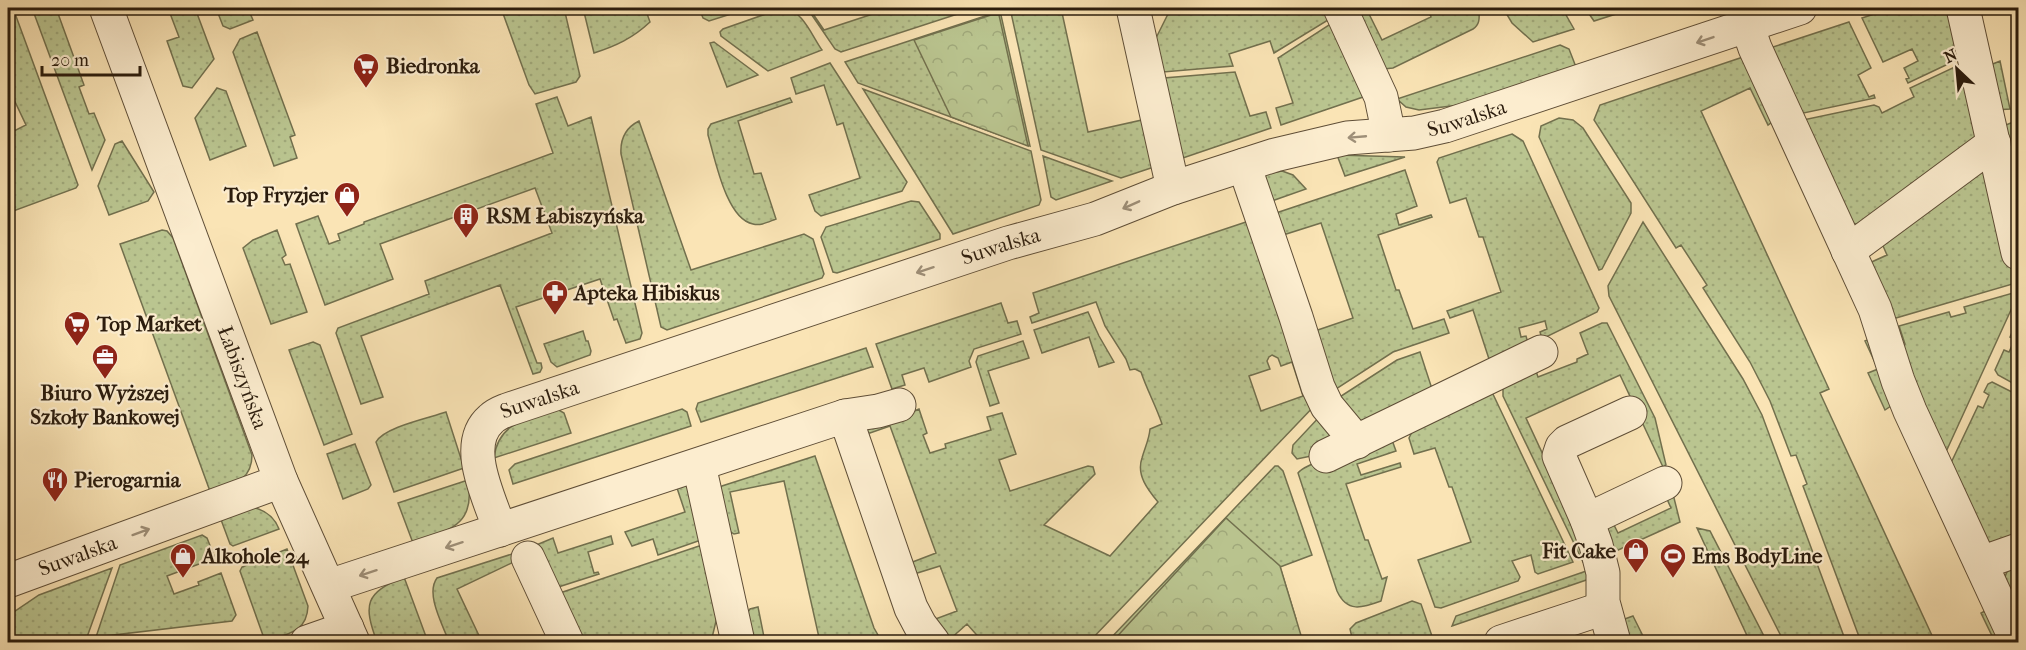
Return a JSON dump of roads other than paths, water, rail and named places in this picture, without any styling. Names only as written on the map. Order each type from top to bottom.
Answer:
[{"type":"street","name":"Łabiszyńska","points":[[106,8],[281,481],[350,635]]},
{"type":"street","points":[[1133,8],[1173,188]]},
{"type":"street","points":[[1340,8],[1381,97],[1389,135]]},
{"type":"street","name":"Suwalska","points":[[500,530],[477,458],[477,444],[481,431],[497,414],[1008,243],[1095,219],[1173,188],[1244,165],[1333,140],[1429,130],[1460,122],[1800,8]]},
{"type":"street","points":[[1963,8],[2019,253]]},
{"type":"street","points":[[1747,25],[1755,48],[1882,327],[1904,398],[2017,642]]},
{"type":"street","points":[[1848,251],[1994,143]]},
{"type":"street","points":[[1244,165],[1318,387],[1328,406],[1357,442]]},
{"type":"street","points":[[1326,456],[1541,352]]},
{"type":"street","points":[[329,586],[845,416],[899,405]]},
{"type":"street","points":[[1614,642],[1604,608],[1602,568],[1587,520],[1559,456],[1560,450],[1567,442],[1630,413]]},
{"type":"street","points":[[845,416],[911,608],[933,642]]},
{"type":"street","points":[[699,465],[732,634]]},
{"type":"street","name":"Suwalska","points":[[8,581],[281,481]]},
{"type":"street","points":[[1587,520],[1665,483]]},
{"type":"street","points":[[1981,563],[2019,550]]},
{"type":"street","points":[[528,558],[567,642]]},
{"type":"street","points":[[1501,642],[1604,608]]},
{"type":"street","points":[[307,642],[350,635]]},
{"type":"place","name":"Biedronka","points":[[366,89]]},
{"type":"place","name":"Top Fryzjer","points":[[347,218]]},
{"type":"place","name":"RSM Łabiszyńska","points":[[466,239]]},
{"type":"place","name":"Apteka Hibiskus","points":[[555,316]]},
{"type":"place","name":"Top Market","points":[[77,347]]},
{"type":"place","name":"Biuro Wyższej Szkoły Bankowej","points":[[105,380]]},
{"type":"place","name":"Pierogarnia","points":[[55,503]]},
{"type":"place","name":"Fit Cake","points":[[1636,574]]},
{"type":"place","name":"Alkohole 24","points":[[183,579]]},
{"type":"place","name":"Ems BodyLine","points":[[1673,579]]}]
